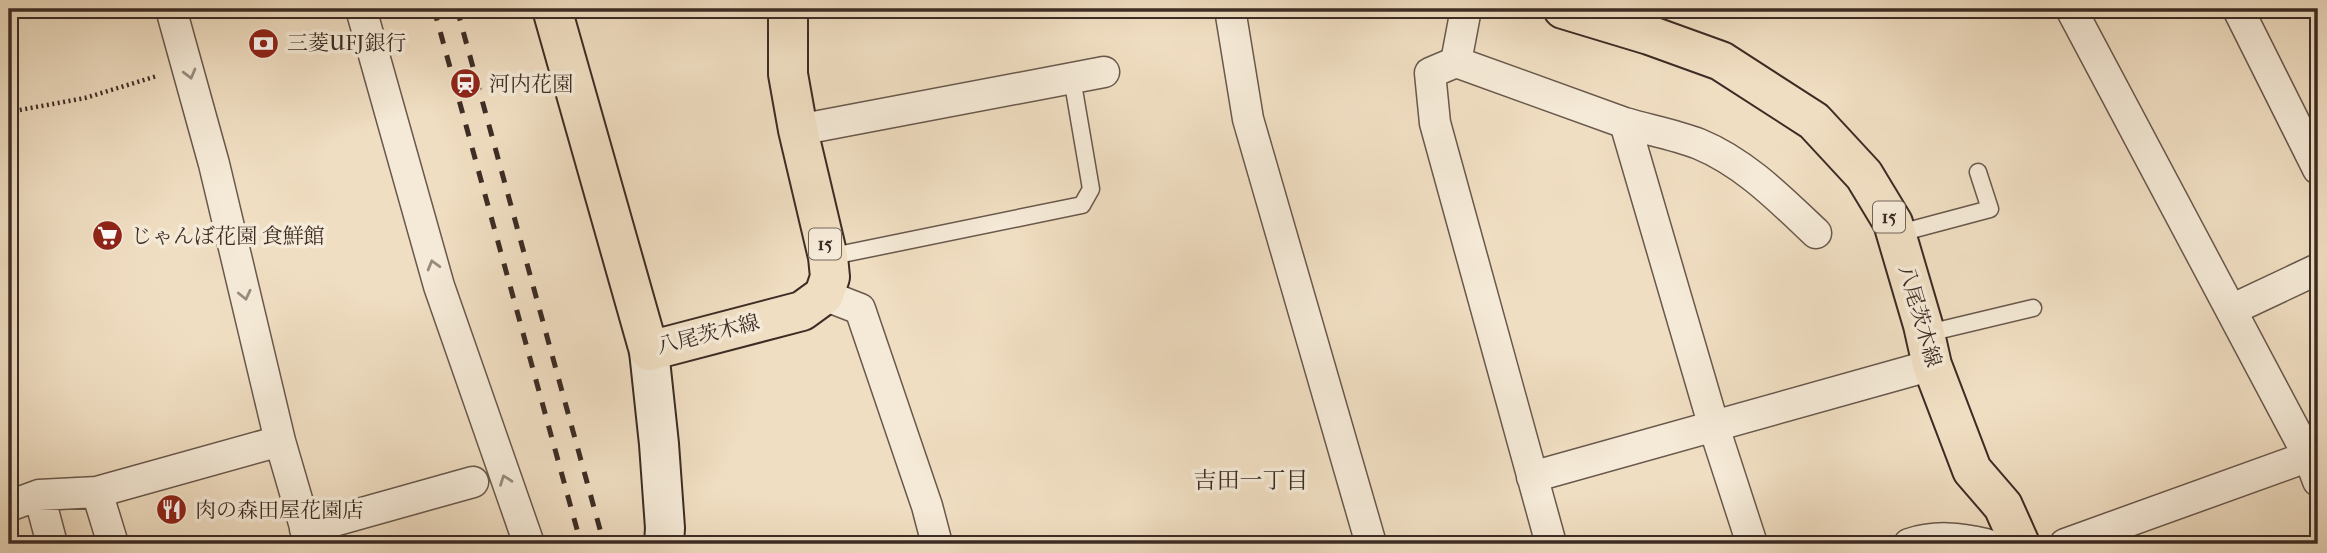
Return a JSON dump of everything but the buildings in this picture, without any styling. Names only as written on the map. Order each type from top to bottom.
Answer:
[{"type":"main road","name":"八尾茨木線","points":[[552,9],[649,351],[802,311],[824,295]]},
{"type":"main road","name":"15","points":[[788,9],[788,74],[798,130],[828,257],[830,278],[824,295]]},
{"type":"main road","name":"八尾茨木線","points":[[1563,9],[1613,15],[1721,61],[1814,121],[1864,175],[1893,223],[1928,349],[1972,470],[2003,506],[2020,544]]},
{"type":"street","points":[[171,9],[214,164],[280,441],[308,537],[473,482]]},
{"type":"street","points":[[361,9],[439,286],[528,544]]},
{"type":"street","points":[[1230,9],[1248,119],[1371,544]]},
{"type":"street","points":[[1456,62],[1466,9]]},
{"type":"street","points":[[2065,544],[2315,464],[2071,9]]},
{"type":"street","points":[[2238,9],[2318,170]]},
{"type":"street","points":[[1551,544],[1435,123],[1430,74],[1456,62],[1625,123],[1698,144],[1742,167],[1816,233]]},
{"type":"street","points":[[798,130],[1104,72]]},
{"type":"street","points":[[1625,123],[1714,427],[1752,544]]},
{"type":"street","points":[[2231,310],[2318,269]]},
{"type":"street","points":[[824,295],[860,309],[927,506],[937,544]]},
{"type":"street","points":[[1532,477],[1714,427],[1928,349]]},
{"type":"street","points":[[649,351],[659,444],[664,544]]},
{"type":"street","points":[[9,506],[39,495],[97,492],[280,441]]},
{"type":"street","points":[[97,492],[113,544]]},
{"type":"street","points":[[39,495],[52,544]]},
{"type":"street","points":[[1910,544],[1921,540],[1957,538],[1986,544]]},
{"type":"lane","points":[[828,257],[1082,205],[1091,189],[1072,78]]},
{"type":"lane","points":[[1896,234],[1990,209],[1978,172]]},
{"type":"lane","points":[[1928,349],[2033,308]]},
{"type":"path","points":[[2314,9],[2318,17]]},
{"type":"path","points":[[9,112],[85,98],[188,67]]},
{"type":"railway","points":[[434,9],[581,544]]},
{"type":"railway","points":[[457,9],[604,544]]},
{"type":"place","name":"三菱UFJ銀行","points":[[264,43]]},
{"type":"place","name":"河内花園","points":[[466,84]]},
{"type":"place","name":"じゃんぼ花園 食鮮館","points":[[108,236]]},
{"type":"place","name":"肉の森田屋花園店","points":[[172,510]]},
{"type":"district","name":"吉田一丁目","points":[[1251,480]]}]
